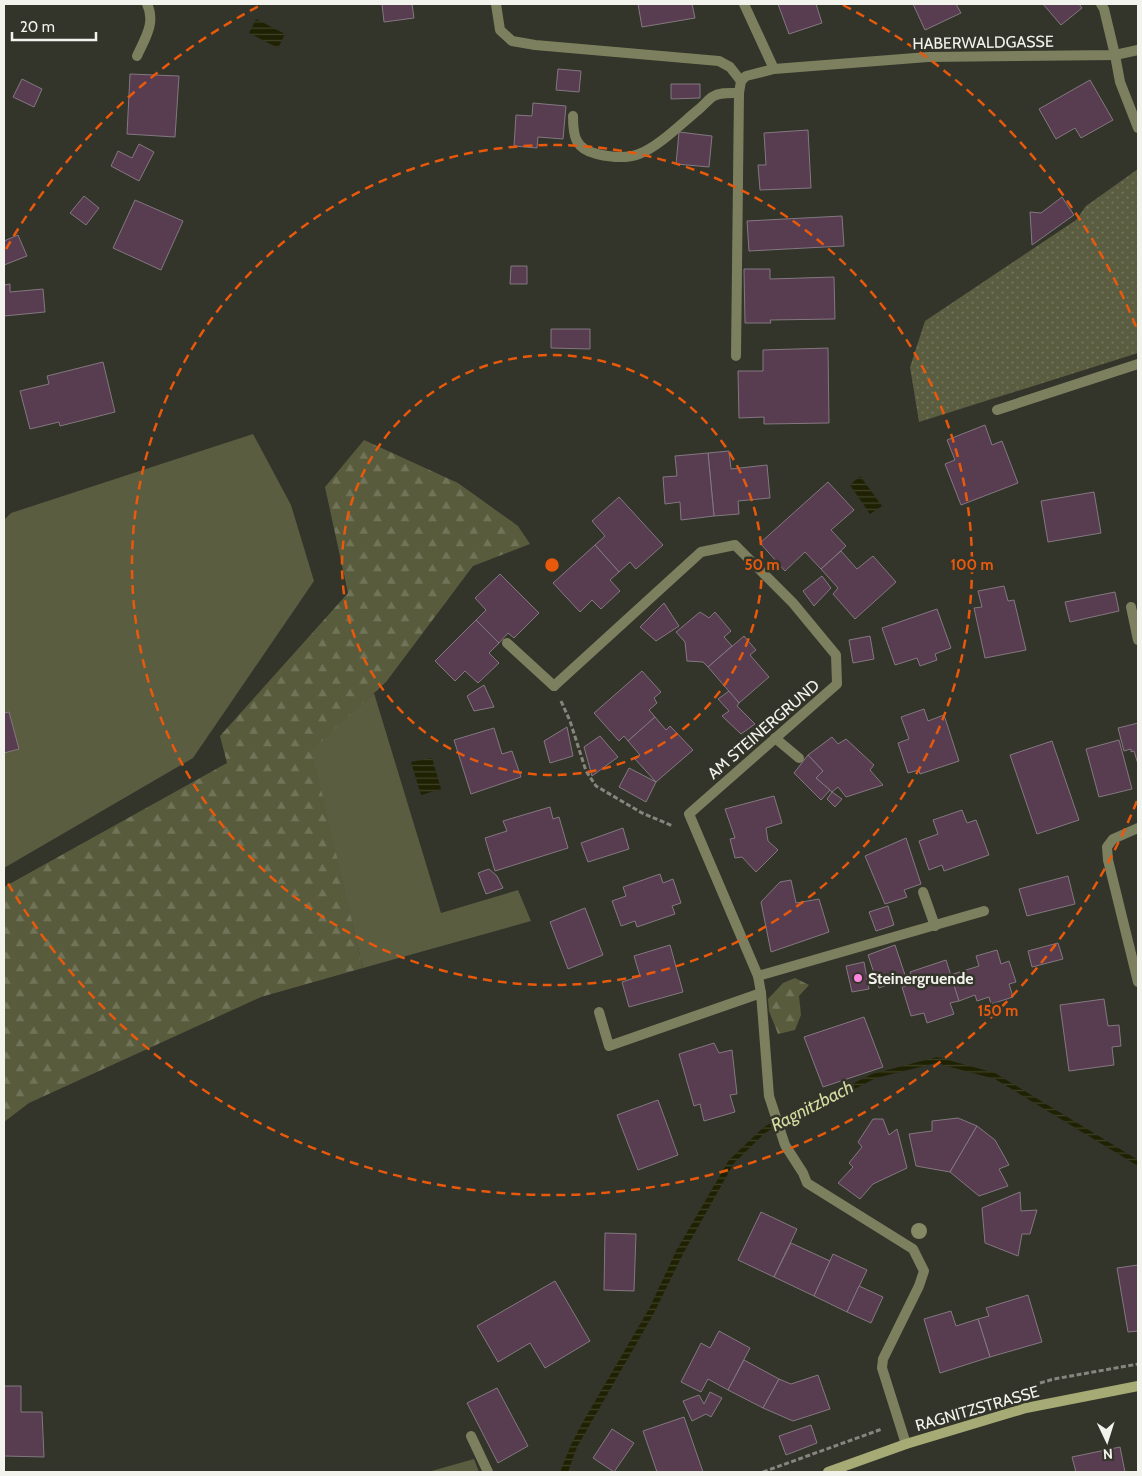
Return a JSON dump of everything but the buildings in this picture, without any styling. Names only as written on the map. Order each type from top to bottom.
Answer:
[{"type":"main road","name":"RAGNITZSTRASSE","points":[[828,1472],[906,1444],[1026,1408],[1138,1386]]},
{"type":"street","points":[[137,56],[150,26],[152,13],[148,4]]},
{"type":"street","points":[[496,4],[500,30],[512,41],[536,45],[719,61],[730,67],[741,81],[739,93],[736,356]]},
{"type":"street","points":[[744,4],[774,69]]},
{"type":"street","points":[[1101,4],[1104,9],[1115,54],[1120,82],[1138,128]]},
{"type":"street","name":"HABERWALDGASSE","points":[[741,81],[746,76],[774,69],[928,57],[1115,54],[1138,50]]},
{"type":"street","points":[[574,116],[573,130],[582,148],[589,152],[607,156],[623,157],[638,154],[653,146],[713,97],[726,92],[739,93]]},
{"type":"street","points":[[997,410],[1138,364]]},
{"type":"street","name":"AM STEINERGRUND","points":[[507,643],[554,686],[701,552],[735,544],[793,603],[836,655],[836,684],[689,814],[758,976],[769,1096],[785,1145],[803,1173],[807,1183],[913,1248],[924,1271],[919,1286],[883,1359],[882,1368],[906,1444]]},
{"type":"street","points":[[1130,607],[1138,640]]},
{"type":"street","points":[[775,738],[799,758]]},
{"type":"street","points":[[1138,828],[1113,839],[1107,846],[1108,860],[1138,982]]},
{"type":"street","points":[[923,892],[935,926]]},
{"type":"street","points":[[758,976],[984,911]]},
{"type":"street","points":[[599,1012],[609,1046],[761,993]]},
{"type":"street","points":[[471,1436],[488,1472]]},
{"type":"path","points":[[570,721],[586,771],[596,786],[642,813]]},
{"type":"shaded area","points":[[1138,169],[1138,353],[919,422],[910,367],[925,321],[1076,220],[1086,206]]},
{"type":"shaded area","points":[[253,434],[291,505],[314,581],[193,758],[4,868],[4,520],[11,513]]},
{"type":"shaded area","points":[[374,693],[441,913],[518,890],[531,921],[363,968],[311,750]]},
{"type":"shaded area","points":[[474,1459],[479,1472],[428,1472]]},
{"type":"green space","points":[[364,440],[458,483],[518,526],[530,544],[473,566],[386,682],[312,750],[363,968],[261,997],[29,1103],[4,1122],[4,887],[227,763],[220,736],[348,593],[325,487]]},
{"type":"green space","points":[[795,978],[809,985],[799,996],[801,1015],[795,1030],[778,1034],[769,1011],[768,999],[783,983]]},
{"type":"water","points":[[256,19],[285,34],[278,48],[249,33]]},
{"type":"water","points":[[860,476],[882,506],[870,514],[850,485]]},
{"type":"water","points":[[432,758],[441,789],[421,795],[411,762]]},
{"type":"water","name":"Ragnitzbach","points":[[937,1057],[995,1073],[1138,1160],[1138,1166],[995,1079],[936,1063],[876,1078],[805,1114],[785,1121],[765,1133],[734,1163],[684,1252],[654,1313],[577,1447],[568,1472],[560,1472],[580,1427],[650,1307],[676,1251],[729,1160],[764,1127],[787,1114],[803,1109],[872,1074]]},
{"type":"place","name":"Steinergruende","points":[[858,978]]}]
